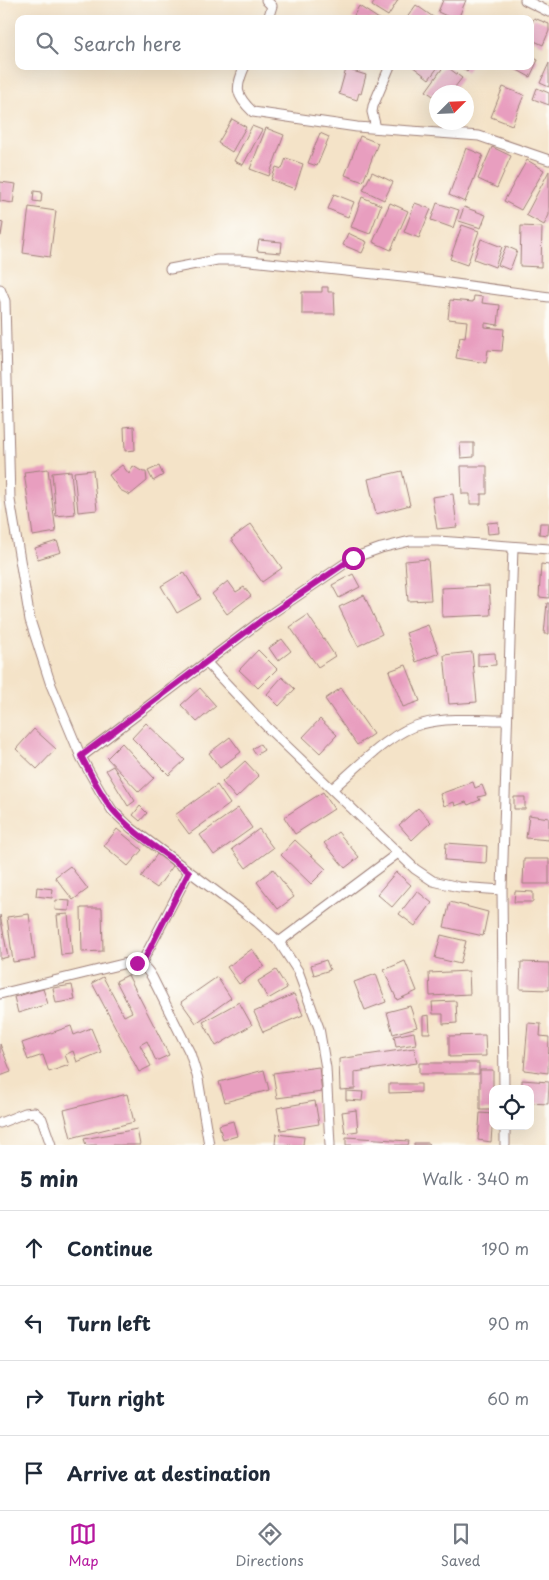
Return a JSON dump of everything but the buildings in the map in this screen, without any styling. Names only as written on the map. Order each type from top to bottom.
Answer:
[{"type":"street","points":[[266,0],[272,6],[269,15]]},
{"type":"street","points":[[524,0],[549,12]]},
{"type":"street","points":[[243,70],[238,82],[239,95],[253,112],[376,128],[479,136],[549,160]]},
{"type":"street","points":[[376,128],[372,112],[373,106],[388,70]]},
{"type":"street","points":[[170,270],[217,260],[240,260],[412,278],[549,297]]},
{"type":"street","points":[[0,289],[5,301],[10,500],[30,620],[51,685],[81,756],[112,810],[131,828],[257,922],[279,942],[298,971],[319,1028],[326,1068],[330,1145]]},
{"type":"street","points":[[0,499],[10,500]]},
{"type":"street","points":[[81,756],[262,620],[353,558],[381,548],[410,541],[438,541],[549,550]]},
{"type":"street","points":[[504,1085],[502,890],[513,547]]},
{"type":"street","points":[[206,662],[269,729],[415,869],[433,881],[459,887],[502,890]]},
{"type":"street","points":[[332,788],[397,734],[410,728],[439,721],[507,720]]},
{"type":"street","points":[[279,942],[398,853]]},
{"type":"street","points":[[142,964],[189,872]]},
{"type":"street","points":[[0,994],[131,962],[142,964],[152,977],[190,1053],[198,1079],[209,1145]]},
{"type":"street","points":[[0,1123],[25,1113],[34,1112],[42,1120],[51,1145]]},
{"type":"street","points":[[505,1130],[505,1145]]},
{"type":"route","points":[[137,963],[142,964],[189,872],[131,828],[112,810],[81,756],[262,620],[353,558]]}]
